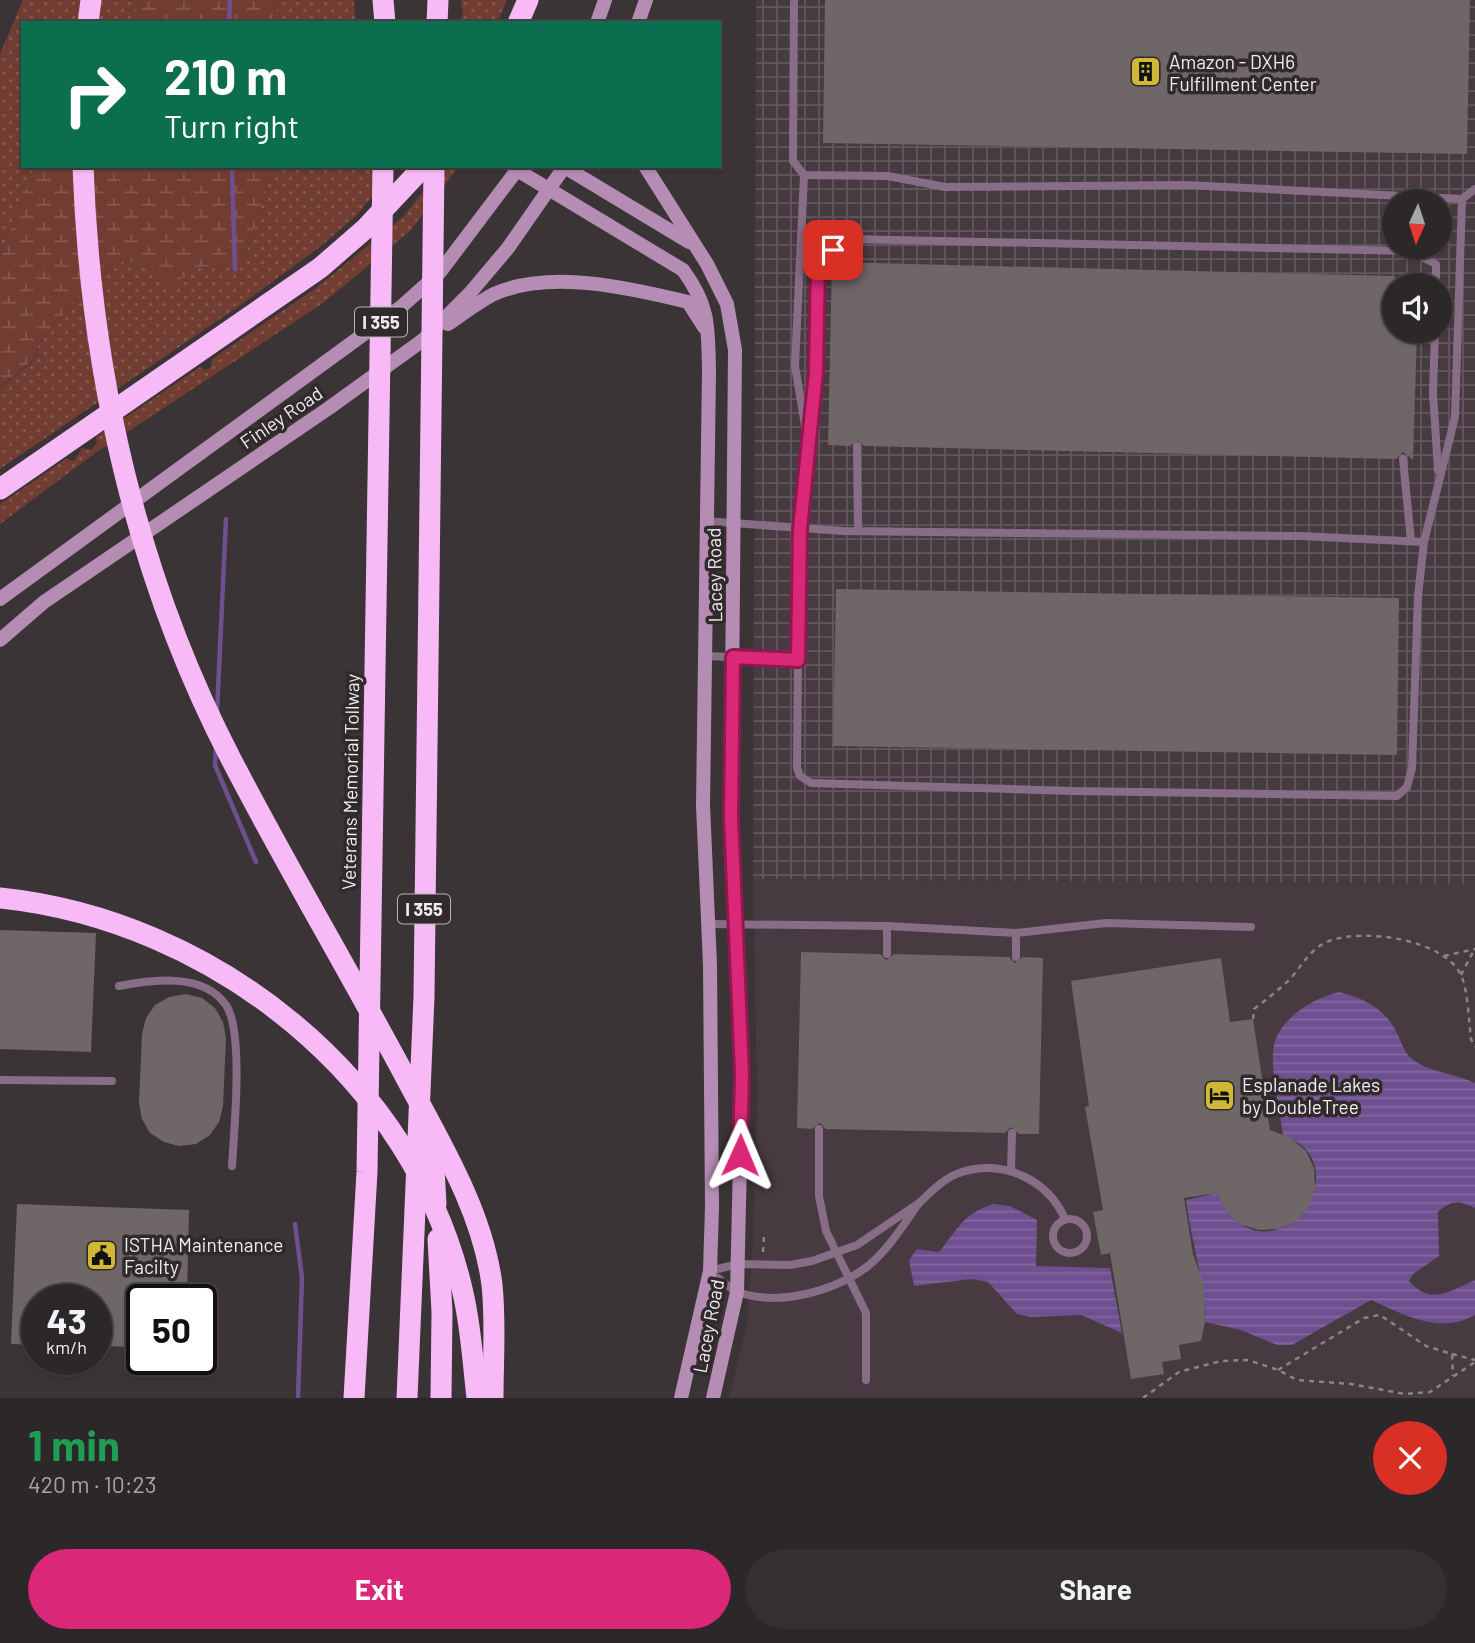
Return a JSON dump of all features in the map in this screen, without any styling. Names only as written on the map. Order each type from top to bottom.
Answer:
[{"type":"highway","points":[[88,21],[91,0]]},
{"type":"highway","points":[[385,0],[385,21]]},
{"type":"highway","points":[[437,21],[438,0]]},
{"type":"highway","points":[[519,21],[528,0]]},
{"type":"highway","points":[[83,168],[88,261],[107,391],[125,477],[163,600],[230,758],[450,1161],[484,1250],[492,1286],[493,1398]]},
{"type":"highway","name":"Veterans Memorial Tollway","points":[[354,1393],[367,1172],[383,168]]},
{"type":"highway","points":[[0,489],[320,268],[365,229],[422,168]]},
{"type":"highway","name":"I 355","points":[[407,1398],[424,997],[434,168]]},
{"type":"highway","points":[[0,898],[73,910],[155,938],[239,982],[300,1028],[373,1108],[408,1159],[444,1233],[463,1293],[477,1398]]},
{"type":"highway","points":[[424,997],[442,1312],[442,1398]]},
{"type":"main road","points":[[598,21],[605,0]]},
{"type":"main road","points":[[639,21],[646,0]]},
{"type":"main road","name":"Finley Road","points":[[0,599],[401,307],[440,272],[518,168],[549,190]]},
{"type":"main road","name":"Finley Road","points":[[0,640],[44,602],[327,410],[423,340],[478,284],[563,168]]},
{"type":"main road","points":[[566,168],[694,244]]},
{"type":"main road","name":"Lacey Road","points":[[646,168],[694,244],[727,304],[735,350],[731,817],[742,1073],[738,1264],[737,1292],[713,1398]]},
{"type":"main road","name":"Lacey Road","points":[[549,190],[683,270],[702,295],[708,336],[703,805],[712,1076],[709,1271],[681,1398]]},
{"type":"main road","points":[[423,340],[494,294],[534,284],[577,283],[656,294],[688,302],[708,336]]},
{"type":"lane","points":[[794,0],[793,161],[804,175],[795,366],[809,447]]},
{"type":"lane","points":[[804,175],[888,176],[945,187],[1186,185],[1462,199],[1475,189]]},
{"type":"lane","points":[[1436,273],[1436,264],[1409,251],[848,239],[818,261],[816,372],[800,529],[797,768],[800,776],[811,783],[1074,791],[1396,796],[1407,787],[1412,768],[1418,596],[1424,542],[1455,417],[1462,199]]},
{"type":"lane","points":[[1435,343],[1433,393],[1438,477]]},
{"type":"lane","points":[[857,446],[858,531]]},
{"type":"lane","points":[[1403,459],[1411,541]]},
{"type":"lane","points":[[705,521],[858,531],[1301,536],[1424,542]]},
{"type":"lane","points":[[705,656],[798,660]]},
{"type":"lane","points":[[707,923],[887,926],[1016,933],[1106,923],[1251,928]]},
{"type":"lane","points":[[887,926],[887,954]]},
{"type":"lane","points":[[1016,933],[1016,957]]},
{"type":"lane","points":[[119,986],[167,980],[190,983],[211,992],[226,1005],[234,1029],[232,1166]]},
{"type":"lane","points":[[0,1080],[113,1081]]},
{"type":"lane","points":[[819,1129],[819,1196],[825,1231],[866,1313],[866,1380]]},
{"type":"lane","points":[[1011,1171],[1012,1133]]},
{"type":"lane","points":[[709,1271],[737,1292],[759,1297],[794,1296],[822,1290],[867,1266],[938,1184],[962,1172],[988,1168],[1011,1171],[1039,1184],[1058,1203],[1065,1219]]},
{"type":"lane","points":[[709,1271],[738,1264],[790,1265],[857,1245],[919,1203]]},
{"type":"lane","points":[[1065,1219],[1079,1220],[1087,1231],[1085,1244],[1074,1252],[1061,1251],[1053,1240],[1054,1227],[1065,1219]]},
{"type":"path","points":[[1253,1019],[1254,1009],[1291,977],[1308,954],[1328,941],[1362,934],[1392,935],[1444,956],[1461,975],[1471,1039],[1475,1047]]},
{"type":"path","points":[[1444,956],[1474,950]]},
{"type":"path","points":[[1461,975],[1474,950]]},
{"type":"path","points":[[1278,1370],[1364,1318],[1380,1315],[1426,1346],[1475,1361]]},
{"type":"path","points":[[1452,1354],[1453,1376]]},
{"type":"path","points":[[1143,1398],[1179,1372],[1221,1361],[1248,1360],[1297,1380],[1351,1384],[1405,1394],[1430,1392],[1475,1361]]},
{"type":"shaded area","points":[[756,0],[1475,0],[1475,884],[753,879]]},
{"type":"shaded area","points":[[753,879],[1475,884],[1475,1398],[729,1398],[747,1324],[753,1239],[757,1096]]},
{"type":"shaded area","points":[[1339,992],[1356,997],[1379,1010],[1391,1023],[1405,1051],[1415,1061],[1475,1083],[1475,1208],[1455,1202],[1438,1212],[1439,1256],[1413,1274],[1409,1281],[1417,1289],[1433,1295],[1449,1292],[1475,1280],[1475,1315],[1462,1321],[1436,1323],[1409,1317],[1371,1300],[1292,1345],[1277,1345],[1241,1330],[1205,1322],[1203,1291],[1186,1200],[1217,1193],[1237,1221],[1260,1231],[1282,1228],[1301,1214],[1313,1194],[1316,1171],[1307,1151],[1283,1135],[1273,1050],[1285,1023],[1311,1003]]},
{"type":"shaded area","points":[[993,1204],[1010,1206],[1037,1220],[1036,1266],[1110,1268],[1122,1333],[1081,1315],[1031,1317],[1017,1314],[988,1282],[972,1279],[914,1286],[909,1260],[917,1249],[939,1252],[967,1218]]},
{"type":"green space","points":[[23,0],[139,0],[134,21],[21,21],[21,168],[34,168],[0,254],[0,54]]},
{"type":"green space","points":[[139,0],[276,0],[277,21],[134,21]]},
{"type":"green space","points":[[276,0],[354,0],[355,21],[277,21]]},
{"type":"green space","points":[[461,0],[507,0],[498,21],[458,21],[463,16]]},
{"type":"green space","points":[[34,168],[273,168],[243,264],[198,268],[169,287],[153,269],[115,262],[73,303],[40,342],[33,360],[0,387],[0,254]]},
{"type":"green space","points":[[273,168],[395,168],[356,216],[320,247],[242,304],[0,469],[0,388],[33,361],[40,342],[73,303],[115,262],[153,269],[169,286],[198,268],[243,264]]},
{"type":"green space","points":[[441,168],[457,168],[410,231],[323,303],[94,454],[0,524],[0,504],[66,459],[74,461],[82,448],[91,450],[97,444],[96,437],[200,367],[205,370],[211,367],[212,359],[316,288],[403,217]]},
{"type":"building","name":"Amazon - DXH6 Fulfillment Center","points":[[825,0],[1470,0],[1467,154],[823,143]]},
{"type":"building","points":[[832,262],[1382,276],[1382,343],[1417,343],[1413,460],[1403,452],[1396,459],[864,446],[858,440],[850,446],[828,445]]},
{"type":"building","points":[[836,589],[1399,598],[1397,755],[833,746]]},
{"type":"building","points":[[0,930],[96,933],[91,1052],[0,1049]]},
{"type":"building","points":[[801,952],[880,954],[886,960],[894,954],[1009,957],[1015,963],[1023,957],[1043,958],[1039,1134],[1019,1134],[1011,1127],[1005,1133],[826,1129],[820,1123],[812,1129],[797,1128]]},
{"type":"building","points":[[1221,958],[1230,1022],[1253,1019],[1270,1130],[1291,1138],[1306,1151],[1314,1168],[1315,1188],[1309,1206],[1296,1221],[1278,1229],[1259,1230],[1240,1224],[1226,1211],[1217,1193],[1184,1198],[1193,1254],[1203,1282],[1205,1322],[1201,1341],[1179,1345],[1181,1359],[1162,1362],[1164,1374],[1131,1379],[1110,1253],[1101,1255],[1093,1212],[1103,1210],[1085,1107],[1089,1106],[1071,981]]},
{"type":"building","points":[[186,994],[202,998],[215,1008],[223,1022],[226,1038],[223,1106],[219,1122],[210,1135],[196,1144],[179,1146],[164,1142],[150,1133],[142,1119],[139,1103],[142,1034],[146,1018],[155,1005],[169,997]]},
{"type":"building","name":"ISTHA Maintenance Facilty","points":[[17,1204],[189,1210],[187,1284],[126,1284],[126,1347],[112,1346],[112,1284],[21,1284],[21,1344],[11,1344]]},
{"type":"waterway","points":[[229,21],[230,0]]},
{"type":"waterway","points":[[232,168],[235,269]]},
{"type":"waterway","points":[[217,712],[226,519]]},
{"type":"waterway","points":[[216,745],[215,765],[256,862]]},
{"type":"waterway","points":[[295,1224],[302,1278],[298,1398]]},
{"type":"place","name":"Amazon - DXH6 Fulfillment Center","points":[[1146,72]]},
{"type":"place","name":"Esplanade Lakes by DoubleTree","points":[[1219,1095]]},
{"type":"place","name":"ISTHA Maintenance Facilty","points":[[101,1255]]},
{"type":"route","points":[[740,1155],[742,1073],[731,817],[733,657],[798,660],[800,529],[816,372],[818,261],[833,250]]}]
